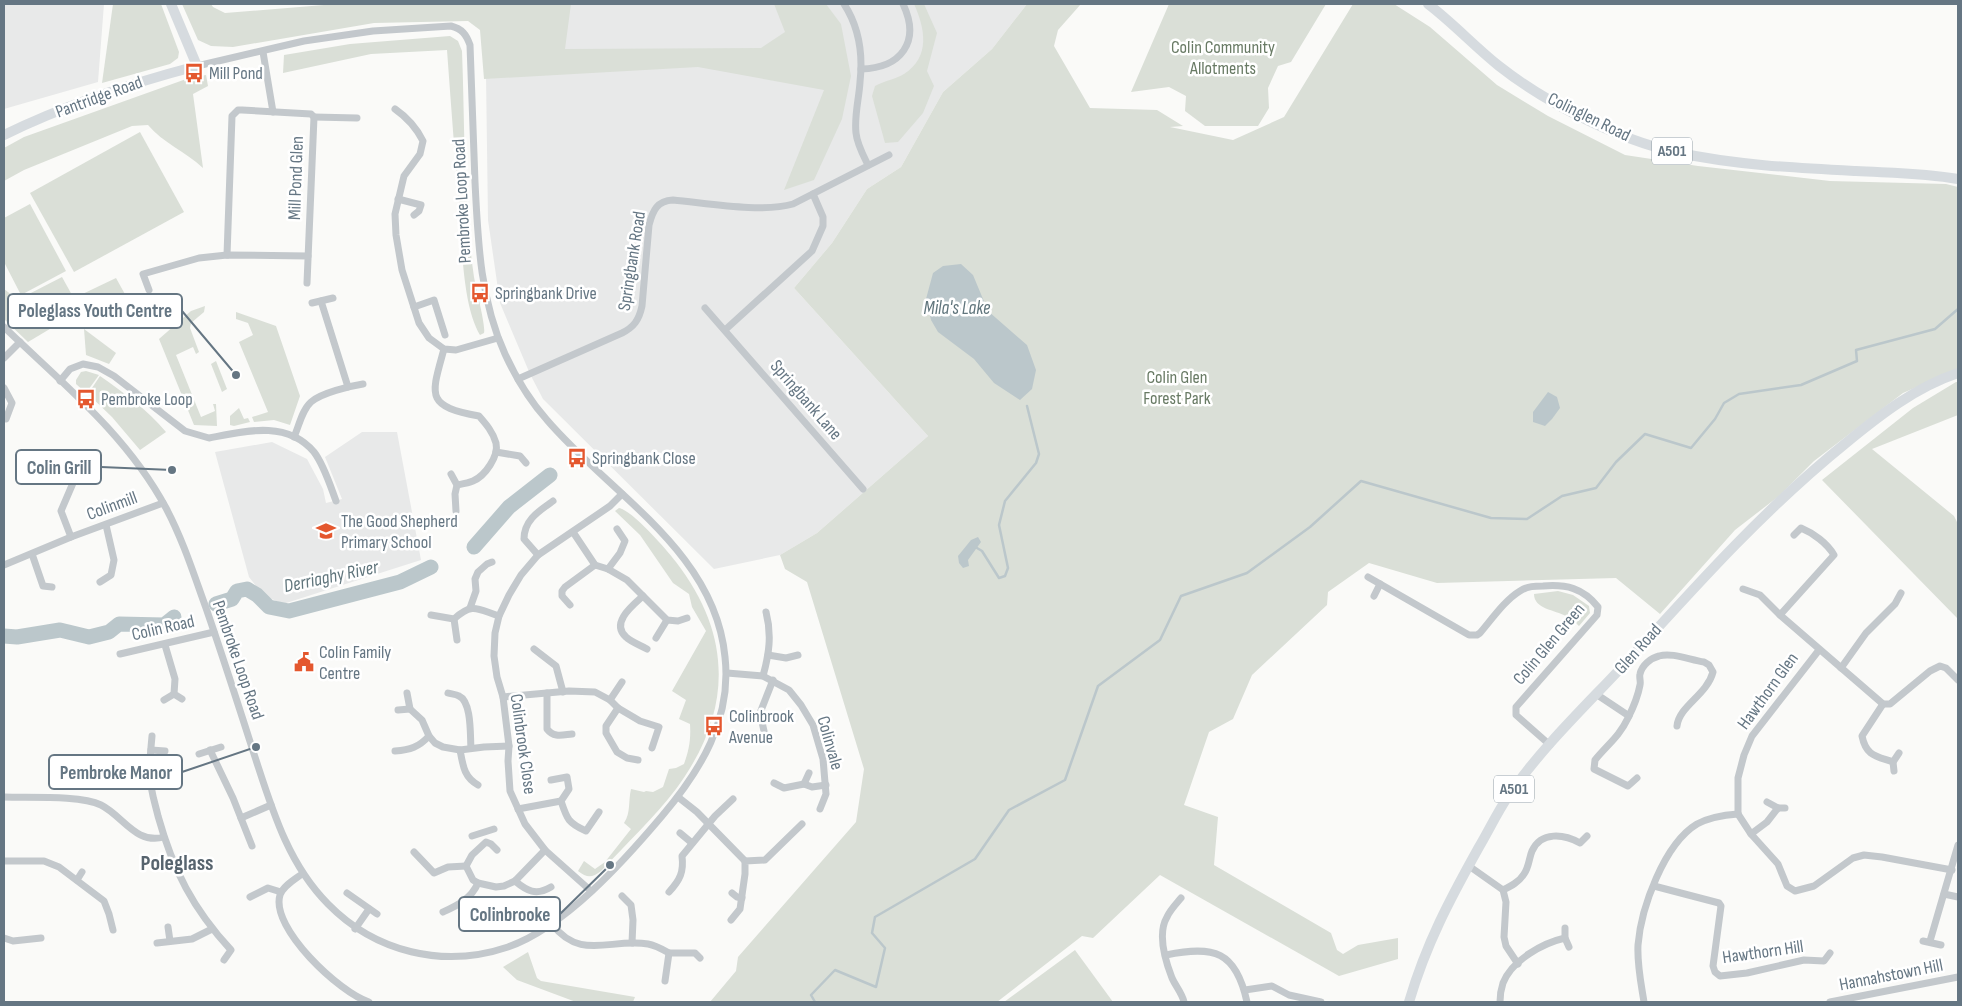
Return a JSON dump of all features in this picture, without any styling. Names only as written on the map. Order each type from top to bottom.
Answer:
[{"type":"main road","points":[[171,4],[197,66]]},
{"type":"main road","name":"Colinglen Road","points":[[1428,4],[1500,66],[1528,87],[1576,114],[1643,143],[1674,152],[1732,160],[1801,167],[1906,173],[1958,179]]},
{"type":"main road","name":"Pantridge Road","points":[[4,135],[32,122],[153,77],[197,66]]},
{"type":"main road","name":"Glen Road","points":[[1409,1002],[1434,930],[1507,797],[1523,775],[1722,557],[1820,464],[1864,428],[1903,400],[1943,378],[1958,373]]},
{"type":"street","points":[[844,4],[854,22],[858,38],[861,69],[856,132],[868,165]]},
{"type":"street","points":[[861,69],[887,65],[899,57],[904,50],[910,37],[910,30],[908,15],[903,4]]},
{"type":"street","name":"Pembroke Loop Road","points":[[4,327],[112,431],[145,472],[181,540],[272,806],[302,874],[328,904],[355,928],[381,942],[406,952],[431,956],[461,957],[505,948],[527,939],[552,924],[591,891],[650,830],[678,797],[700,765],[716,732],[724,701],[727,673],[720,629],[714,610],[703,587],[687,563],[622,494],[547,421],[518,379],[498,338],[487,303],[481,274],[477,231],[470,45],[466,36],[459,28],[437,26],[373,31],[304,41],[197,66]]},
{"type":"street","points":[[262,52],[273,112]]},
{"type":"street","points":[[395,109],[406,117],[423,141],[420,154],[404,176],[395,214],[396,235],[402,270],[419,323],[429,338],[444,349],[456,350],[498,338]]},
{"type":"street","name":"Mill Pond Glen","points":[[227,255],[232,116],[238,110],[307,114],[314,117],[307,283]]},
{"type":"street","points":[[406,117],[412,110]]},
{"type":"street","points":[[314,117],[357,118]]},
{"type":"street","name":"Springbank Road","points":[[518,379],[622,334],[636,323],[640,317],[642,306],[649,225],[656,206],[661,202],[673,200],[773,208],[794,204],[889,155]]},
{"type":"street","points":[[726,330],[812,250],[823,226],[823,217],[813,194]]},
{"type":"street","points":[[398,198],[421,205],[419,211],[414,215]]},
{"type":"street","points":[[149,290],[143,274],[199,258],[227,255],[308,256]]},
{"type":"street","points":[[312,303],[333,298]]},
{"type":"street","points":[[414,307],[434,300],[445,336]]},
{"type":"street","points":[[321,301],[348,387]]},
{"type":"street","name":"Springbank Lane","points":[[704,308],[726,330],[863,489]]},
{"type":"street","points":[[4,358],[20,342]]},
{"type":"street","points":[[444,349],[434,383],[436,395],[444,406],[456,412],[479,416],[493,433],[496,445],[496,452],[490,466],[474,481],[457,485]]},
{"type":"street","points":[[60,381],[70,369],[83,364],[98,367],[114,376],[189,432],[209,438],[271,429],[294,437],[314,452],[336,501]]},
{"type":"street","points":[[294,437],[305,410],[312,401],[348,387],[363,384]]},
{"type":"street","points":[[4,388],[12,403],[6,419],[4,416]]},
{"type":"street","points":[[496,452],[520,456],[526,464]]},
{"type":"street","name":"Colinmill","points":[[70,465],[76,467],[81,477],[73,483],[62,511],[71,537]]},
{"type":"street","points":[[451,474],[457,485],[455,494],[456,511]]},
{"type":"street","name":"Colinbrook Close","points":[[591,891],[546,850],[525,824],[510,791],[509,746],[503,697],[497,677],[494,656],[495,633],[499,616],[521,574],[538,555],[610,506],[622,494]]},
{"type":"street","points":[[538,555],[524,538],[524,529],[533,516],[553,501]]},
{"type":"street","name":"Colinmill","points":[[4,565],[71,537],[163,503]]},
{"type":"street","points":[[100,582],[111,575],[114,560],[106,525]]},
{"type":"street","points":[[1780,615],[1834,555],[1830,548],[1810,531],[1800,528],[1794,535]]},
{"type":"street","points":[[608,569],[624,546],[625,541],[617,529]]},
{"type":"street","points":[[574,532],[595,565],[608,569],[627,580],[667,620],[678,621],[687,618]]},
{"type":"street","points":[[32,554],[42,586],[52,587]]},
{"type":"street","points":[[430,615],[454,619],[470,608],[476,591],[474,579],[478,572],[492,562]]},
{"type":"street","points":[[570,605],[562,596],[562,592],[595,565]]},
{"type":"street","name":"Colin Glen Green","points":[[1368,577],[1473,636],[1480,633],[1514,596],[1531,586],[1565,585],[1579,591],[1596,604],[1598,607],[1597,615],[1516,708],[1516,715],[1550,745]]},
{"type":"street","points":[[1374,596],[1380,584]]},
{"type":"street","name":"Hawthorn Glen","points":[[1743,589],[1760,595],[1819,650],[1883,704]]},
{"type":"street","points":[[1841,668],[1866,633],[1895,604],[1901,593]]},
{"type":"street","points":[[643,596],[624,614],[620,622],[621,630],[625,637],[647,649]]},
{"type":"street","points":[[470,608],[499,616]]},
{"type":"street","points":[[763,676],[768,655],[770,630],[766,612]]},
{"type":"street","points":[[454,619],[457,640]]},
{"type":"street","points":[[656,638],[667,620]]},
{"type":"street","name":"Colin Road","points":[[120,654],[214,632]]},
{"type":"street","points":[[165,644],[175,679],[174,694]]},
{"type":"street","points":[[534,650],[549,659],[556,666],[563,692]]},
{"type":"street","name":"Hawthorn Glen","points":[[1738,814],[1738,778],[1744,755],[1752,736],[1819,650]]},
{"type":"street","points":[[768,655],[786,658],[798,655]]},
{"type":"street","points":[[1637,778],[1628,786],[1594,769],[1595,760],[1619,734],[1629,716],[1640,685],[1640,674],[1652,658],[1661,655],[1671,655],[1704,662],[1709,664],[1713,672],[1711,680],[1699,696],[1678,718],[1677,726]]},
{"type":"street","points":[[1894,762],[1872,754],[1864,748],[1862,736],[1883,704],[1890,704],[1940,666],[1946,668],[1958,680]]},
{"type":"street","name":"Colinvale","points":[[727,673],[763,676],[773,680],[790,690],[802,705],[813,724],[823,759],[826,794],[820,809]]},
{"type":"street","points":[[764,731],[760,713],[773,680]]},
{"type":"street","points":[[610,700],[622,682]]},
{"type":"street","points":[[503,697],[583,690],[595,692],[640,721],[658,726],[652,748]]},
{"type":"street","points":[[407,693],[410,709],[422,720],[429,736],[435,743],[443,747],[460,750],[509,746]]},
{"type":"street","points":[[448,693],[461,696],[468,708],[471,748]]},
{"type":"street","points":[[547,693],[547,729],[556,736],[572,734]]},
{"type":"street","points":[[174,694],[182,699]]},
{"type":"street","points":[[164,700],[174,694]]},
{"type":"street","points":[[1596,694],[1629,716]]},
{"type":"street","points":[[618,708],[606,726],[606,733],[617,752],[627,758],[638,760]]},
{"type":"street","points":[[398,710],[410,709]]},
{"type":"street","points":[[152,736],[150,776],[152,793],[164,837],[179,875],[198,911],[231,950],[224,960]]},
{"type":"street","points":[[395,751],[411,750],[421,745],[429,736]]},
{"type":"street","points":[[199,754],[221,747]]},
{"type":"street","points":[[151,750],[165,751]]},
{"type":"street","points":[[210,750],[252,846]]},
{"type":"street","points":[[460,750],[465,774],[478,785]]},
{"type":"street","points":[[1894,770],[1894,762],[1899,753]]},
{"type":"street","name":"Colinvale","points":[[804,784],[809,773]]},
{"type":"street","points":[[518,809],[561,801],[569,789],[567,777],[551,780]]},
{"type":"street","name":"Colinvale","points":[[774,783],[784,788],[804,784],[812,787],[826,785]]},
{"type":"street","points":[[4,797],[66,799],[98,804],[109,809],[140,835],[148,838],[164,837]]},
{"type":"street","points":[[678,797],[697,812],[745,861],[740,909],[730,920]]},
{"type":"street","points":[[669,892],[680,880],[683,873],[682,856],[733,799]]},
{"type":"street","points":[[561,801],[569,822],[586,831],[598,812]]},
{"type":"street","points":[[1751,834],[1782,808],[1767,802]]},
{"type":"street","points":[[241,818],[272,806]]},
{"type":"street","points":[[1644,1002],[1639,975],[1638,946],[1644,915],[1654,886],[1672,847],[1696,825],[1717,816],[1738,814],[1751,834],[1778,864],[1787,886],[1795,891],[1814,886],[1853,858],[1864,855],[1952,870]]},
{"type":"street","points":[[745,861],[765,860],[802,824]]},
{"type":"street","points":[[472,836],[494,829]]},
{"type":"street","points":[[484,833],[486,842]]},
{"type":"street","points":[[680,833],[692,843]]},
{"type":"street","points":[[1503,890],[1516,882],[1525,873],[1533,849],[1541,840],[1558,835],[1580,843],[1587,836]]},
{"type":"street","points":[[486,842],[497,850]]},
{"type":"street","points":[[466,866],[472,855],[486,842]]},
{"type":"street","points":[[1941,945],[1927,941],[1952,870],[1958,845]]},
{"type":"street","points":[[466,866],[473,880],[496,887],[516,881],[546,850]]},
{"type":"street","points":[[414,852],[434,873],[448,867],[466,866]]},
{"type":"street","points":[[4,861],[44,861],[59,867],[104,900],[113,930]]},
{"type":"street","points":[[1468,866],[1503,890],[1506,902],[1504,937],[1506,946],[1518,964]]},
{"type":"street","points":[[77,880],[82,872]]},
{"type":"street","points":[[302,874],[280,892],[278,902],[282,920],[309,958],[330,978],[362,1000],[369,1002]]},
{"type":"street","points":[[516,881],[525,890],[532,892],[543,892],[551,887]]},
{"type":"street","points":[[443,912],[471,896],[478,883]]},
{"type":"street","name":"Hawthorn Hill","points":[[1654,886],[1719,903],[1721,906],[1713,966],[1715,972],[1720,976],[1747,973],[1804,960],[1824,961],[1830,953]]},
{"type":"street","points":[[250,897],[268,888],[280,892]]},
{"type":"street","points":[[348,893],[377,914]]},
{"type":"street","points":[[732,893],[737,898],[742,898]]},
{"type":"street","points":[[1944,894],[1958,897]]},
{"type":"street","points":[[622,896],[630,905],[632,942]]},
{"type":"street","points":[[450,898],[454,907]]},
{"type":"street","points":[[1181,898],[1167,917],[1162,941],[1172,979],[1180,991],[1184,1002]]},
{"type":"street","points":[[355,928],[369,909]]},
{"type":"street","points":[[552,924],[559,933],[581,946],[632,942],[649,944],[669,952],[694,953],[700,958]]},
{"type":"street","points":[[168,927],[170,942]]},
{"type":"street","points":[[1565,928],[1565,938],[1569,946]]},
{"type":"street","points":[[157,943],[192,939],[212,929]]},
{"type":"street","points":[[4,938],[13,941],[41,938]]},
{"type":"street","points":[[1500,1002],[1503,982],[1518,964],[1539,947],[1565,938]]},
{"type":"street","points":[[1166,955],[1196,950],[1212,952],[1234,967],[1247,1002]]},
{"type":"street","points":[[665,981],[669,952]]},
{"type":"street","name":"Hannahstown Hill","points":[[1830,1002],[1958,977]]},
{"type":"street","points":[[1244,990],[1272,986],[1289,995],[1320,1002]]},
{"type":"shaded area","points":[[4,4],[104,4],[98,82],[4,109]]},
{"type":"shaded area","points":[[434,4],[1027,4],[992,49],[943,92],[901,167],[867,189],[832,243],[794,288],[928,436],[817,533],[780,555],[714,569],[543,399],[530,374],[500,303],[488,220],[486,75],[482,8]]},
{"type":"shaded area","name":"The Good Shepherd Primary School","points":[[362,432],[397,432],[421,560],[283,604],[263,595],[249,577],[215,452],[272,442],[307,459],[323,489],[326,503],[342,499],[325,457]]},
{"type":"green space","points":[[113,4],[161,4],[179,52],[178,58],[170,64],[102,83]]},
{"type":"green space","points":[[182,4],[211,4],[225,13],[336,4],[571,4],[565,49],[761,48],[785,32],[774,4],[826,4],[841,24],[851,76],[842,119],[814,180],[784,190],[824,90],[698,67],[484,79],[480,30],[468,21],[374,23],[233,47],[211,46],[198,40]]},
{"type":"green space","points":[[914,4],[924,4],[937,33],[927,71],[934,86],[923,113],[898,142],[885,143],[872,96],[875,86],[904,74],[913,67],[922,51],[923,32]]},
{"type":"green space","name":"Colin Glen Forest Park","points":[[1027,4],[1081,4],[1058,30],[1054,46],[1090,108],[1157,110],[1183,126],[1170,127],[1233,140],[1284,117],[1353,4],[1394,4],[1430,27],[1497,85],[1548,116],[1625,155],[1698,166],[1830,181],[1946,184],[1958,187],[1958,369],[1903,393],[1814,461],[1779,496],[1735,530],[1660,614],[1616,578],[1437,583],[1369,563],[1328,592],[1327,605],[1252,675],[1233,719],[1209,732],[1184,805],[1218,817],[1214,865],[1331,933],[1337,950],[1343,954],[1358,945],[1398,938],[1398,959],[1339,976],[1160,875],[1093,938],[1082,936],[997,1002],[710,1002],[736,971],[738,957],[856,822],[864,769],[807,582],[785,569],[780,555],[817,533],[928,436],[794,288],[832,243],[867,189],[901,167],[943,92],[992,49]]},
{"type":"green space","name":"Colin Community Allotments","points":[[1169,4],[1326,4],[1291,62],[1278,66],[1268,88],[1269,108],[1258,126],[1205,126],[1185,111],[1186,96],[1169,87],[1131,92]]},
{"type":"green space","points":[[450,36],[458,41],[462,51],[468,221],[474,277],[484,329],[484,333],[480,335],[470,309],[464,277],[447,50],[371,54],[283,73],[284,55],[350,44]]},
{"type":"green space","points":[[206,75],[208,86],[193,94],[203,168],[160,137],[148,125],[132,126],[24,170],[4,181],[4,148],[24,137],[189,78]]},
{"type":"green space","points":[[140,132],[184,212],[74,272],[30,193]]},
{"type":"green space","points":[[30,204],[66,271],[21,295],[4,262],[4,218]]},
{"type":"green space","points":[[62,277],[72,295],[51,302],[29,299],[27,295]]},
{"type":"green space","points":[[116,278],[126,296],[75,314],[28,342],[4,319],[4,289],[21,302],[49,310]]},
{"type":"green space","points":[[205,306],[204,312],[191,323],[190,328],[199,352],[196,354],[193,347],[176,355],[201,417],[215,411],[213,404],[216,404],[217,426],[194,425],[159,339],[191,311]]},
{"type":"green space","points":[[236,312],[276,326],[300,396],[290,425],[274,420],[254,422],[252,417],[268,412],[239,342],[253,335],[248,323],[236,319]]},
{"type":"green space","points":[[84,329],[116,353],[109,364],[86,355]]},
{"type":"green space","points":[[216,361],[227,389],[222,392],[211,364]]},
{"type":"green space","points":[[86,371],[99,375],[86,393],[76,384],[76,380],[81,372]]},
{"type":"green space","points":[[100,376],[143,409],[166,432],[140,450],[112,417],[88,394]]},
{"type":"green space","points":[[1958,382],[1958,415],[1872,449],[1954,516],[1958,524],[1958,619],[1822,480],[1913,408]]},
{"type":"green space","points":[[239,408],[244,419],[248,418],[250,422],[234,426],[230,425],[230,416]]},
{"type":"green space","points":[[619,508],[625,510],[657,540],[676,562],[695,590],[708,618],[716,647],[719,675],[716,704],[708,732],[694,761],[676,789],[649,821],[601,871],[590,876],[578,871],[584,861],[595,869],[605,862],[631,829],[624,823],[631,789],[653,792],[663,787],[669,769],[684,764],[689,745],[690,724],[679,719],[686,700],[672,691],[706,631],[692,607],[689,594],[673,583],[640,535],[615,511]]},
{"type":"green space","points":[[1558,591],[1573,595],[1589,606],[1590,613],[1579,626],[1566,616],[1541,606],[1535,599],[1534,594]]},
{"type":"green space","points":[[1075,950],[1113,1002],[1004,1002]]},
{"type":"green space","points":[[528,952],[537,978],[541,981],[635,997],[633,1002],[576,1002],[517,980],[503,967]]},
{"type":"water","name":"Mila's Lake","points":[[961,264],[973,275],[988,311],[1027,345],[1036,370],[1032,389],[1020,400],[994,383],[974,359],[938,332],[931,320],[926,299],[933,273],[943,266]]},
{"type":"water","points":[[1548,392],[1557,397],[1560,408],[1545,426],[1533,422],[1533,412]]},
{"type":"water","points":[[978,537],[981,542],[968,560],[969,566],[963,568],[959,563],[958,556],[971,540]]},
{"type":"waterway","points":[[815,1002],[811,995],[835,970],[876,987],[885,948],[872,933],[875,917],[975,859],[1009,810],[1065,780],[1098,686],[1160,640],[1181,596],[1247,573],[1310,527],[1361,481],[1491,518],[1527,519],[1562,496],[1596,488],[1616,462],[1645,434],[1691,448],[1715,419],[1724,403],[1739,394],[1801,385],[1857,361],[1856,350],[1935,329],[1958,309]]},
{"type":"waterway","points":[[977,548],[982,551],[999,578],[1005,576],[1008,568],[999,525],[1005,501],[1036,463],[1039,454],[1027,406]]},
{"type":"waterway","name":"Derriaghy River","points":[[474,547],[509,507],[550,475]]},
{"type":"waterway","name":"Derriaghy River","points":[[216,604],[232,599],[237,591],[247,589],[257,595],[269,607],[289,611],[400,582],[431,567]]},
{"type":"waterway","name":"Derriaghy River","points":[[4,636],[17,637],[60,630],[89,637],[109,632],[119,624],[164,625],[174,617]]},
{"type":"place","name":"Mill Pond","points":[[194,73]]},
{"type":"place","name":"Springbank Drive","points":[[480,293]]},
{"type":"place","name":"Poleglass Youth Centre","points":[[236,375]]},
{"type":"place","name":"Pembroke Loop","points":[[86,399]]},
{"type":"place","name":"Springbank Close","points":[[577,458]]},
{"type":"place","name":"Colin Grill","points":[[172,470]]},
{"type":"place","name":"The Good Shepherd Primary School","points":[[326,531]]},
{"type":"place","name":"Colin Family Centre","points":[[304,662]]},
{"type":"place","name":"Colinbrook Avenue","points":[[714,726]]},
{"type":"place","name":"Pembroke Manor","points":[[256,747]]},
{"type":"place","name":"Colinbrooke","points":[[610,865]]},
{"type":"district","name":"Poleglass","points":[[177,863]]}]
